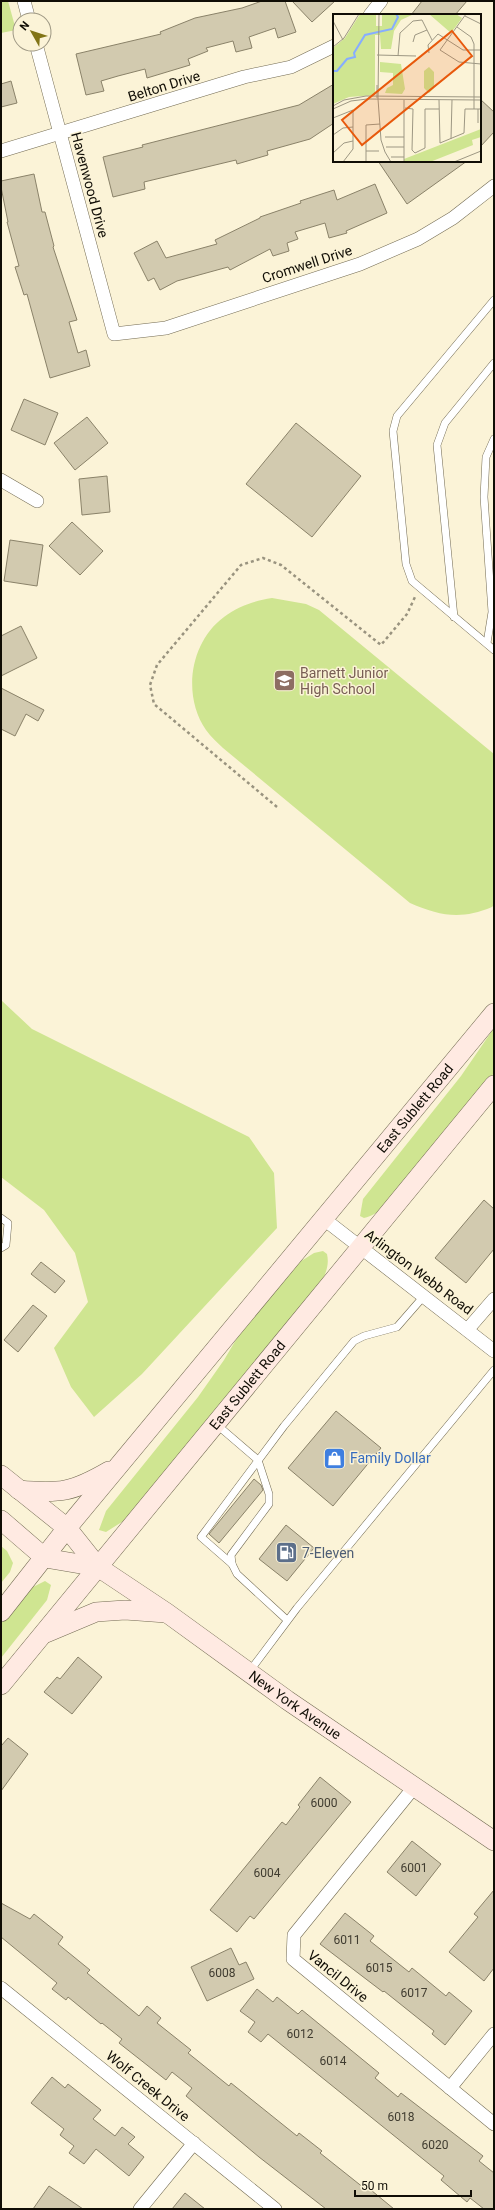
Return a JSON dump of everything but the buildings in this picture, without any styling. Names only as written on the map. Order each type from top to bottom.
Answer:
[{"type":"main road","name":"East Sublett Road","points":[[1,1612],[45,1558],[67,1528],[124,1462],[494,1013]]},
{"type":"main road","name":"East Sublett Road","points":[[1,1685],[494,1085]]},
{"type":"main road","points":[[19,1490],[59,1492],[78,1488],[92,1482],[124,1462]]},
{"type":"main road","name":"New York Avenue","points":[[1,1475],[67,1528],[98,1567],[167,1613],[249,1673],[494,1840]]},
{"type":"main road","points":[[1,1520],[45,1558]]},
{"type":"main road","name":"New York Avenue","points":[[45,1558],[98,1567]]},
{"type":"main road","points":[[41,1636],[96,1612],[125,1610],[167,1613]]},
{"type":"street","points":[[24,1],[27,12]]},
{"type":"street","points":[[371,14],[381,1]]},
{"type":"street","name":"Belton Drive","points":[[1,151],[60,135],[244,77],[291,67],[333,46]]},
{"type":"street","name":"Havenwood Drive","points":[[38,52],[114,334]]},
{"type":"street","name":"Cromwell Drive","points":[[114,334],[166,328],[360,264],[418,239],[453,218],[494,186]]},
{"type":"street","points":[[1,480],[37,501]]},
{"type":"street","name":"Arlington Webb Road","points":[[324,1219],[494,1350]]},
{"type":"street","points":[[468,1329],[494,1299]]},
{"type":"street","name":"Vancil Drive","points":[[415,1786],[294,1934],[293,1959],[494,2124]]},
{"type":"street","name":"Wolf Creek Drive","points":[[1,1988],[275,2209]]},
{"type":"street","points":[[450,2088],[494,2034]]},
{"type":"street","points":[[140,2209],[194,2143]]},
{"type":"lane","points":[[494,300],[397,416],[393,431],[406,564],[412,581],[454,618],[494,650]]},
{"type":"lane","points":[[454,618],[436,445],[445,423],[494,363]]},
{"type":"lane","points":[[487,643],[492,612],[484,498],[486,457],[494,439]]},
{"type":"lane","points":[[1,1218],[8,1223],[6,1245],[1,1248]]},
{"type":"lane","points":[[232,1564],[201,1537],[258,1460],[354,1341],[364,1336],[397,1327],[424,1296]]},
{"type":"lane","points":[[249,1673],[287,1620],[494,1370]]},
{"type":"lane","points":[[215,1423],[258,1460],[269,1494],[269,1504],[231,1555],[232,1564],[237,1574],[287,1620]]},
{"type":"path","points":[[277,807],[154,704],[150,685],[157,665],[241,565],[263,558],[281,565],[381,645],[407,614],[419,588]]},
{"type":"green space","points":[[1,1],[8,1],[12,16],[12,31],[1,33]]},
{"type":"green space","points":[[272,598],[306,604],[319,610],[494,754],[494,905],[492,907],[470,914],[451,915],[431,911],[410,903],[223,748],[206,730],[198,716],[192,685],[193,670],[203,640],[212,628],[230,613],[247,604]]},
{"type":"green space","points":[[1,1000],[32,1029],[249,1137],[274,1173],[277,1228],[142,1374],[94,1417],[71,1387],[54,1348],[88,1302],[75,1253],[44,1210],[1,1177]]},
{"type":"green space","points":[[494,1028],[494,1073],[383,1207],[370,1216],[364,1218],[360,1216],[363,1199],[461,1076]]},
{"type":"green space","points":[[323,1251],[327,1254],[328,1260],[327,1270],[323,1279],[125,1520],[106,1532],[99,1530],[106,1511],[198,1397],[224,1360],[240,1333],[298,1263],[314,1253]]},
{"type":"green space","points":[[1,1546],[7,1551],[13,1563],[10,1572],[1,1583]]},
{"type":"green space","points":[[45,1581],[51,1585],[47,1600],[1,1658],[1,1623],[29,1589]]},
{"type":"place","name":"Barnett Junior High School","points":[[284,681]]},
{"type":"place","name":"Family Dollar","points":[[335,1458]]},
{"type":"place","name":"7-Eleven","points":[[286,1553]]}]
